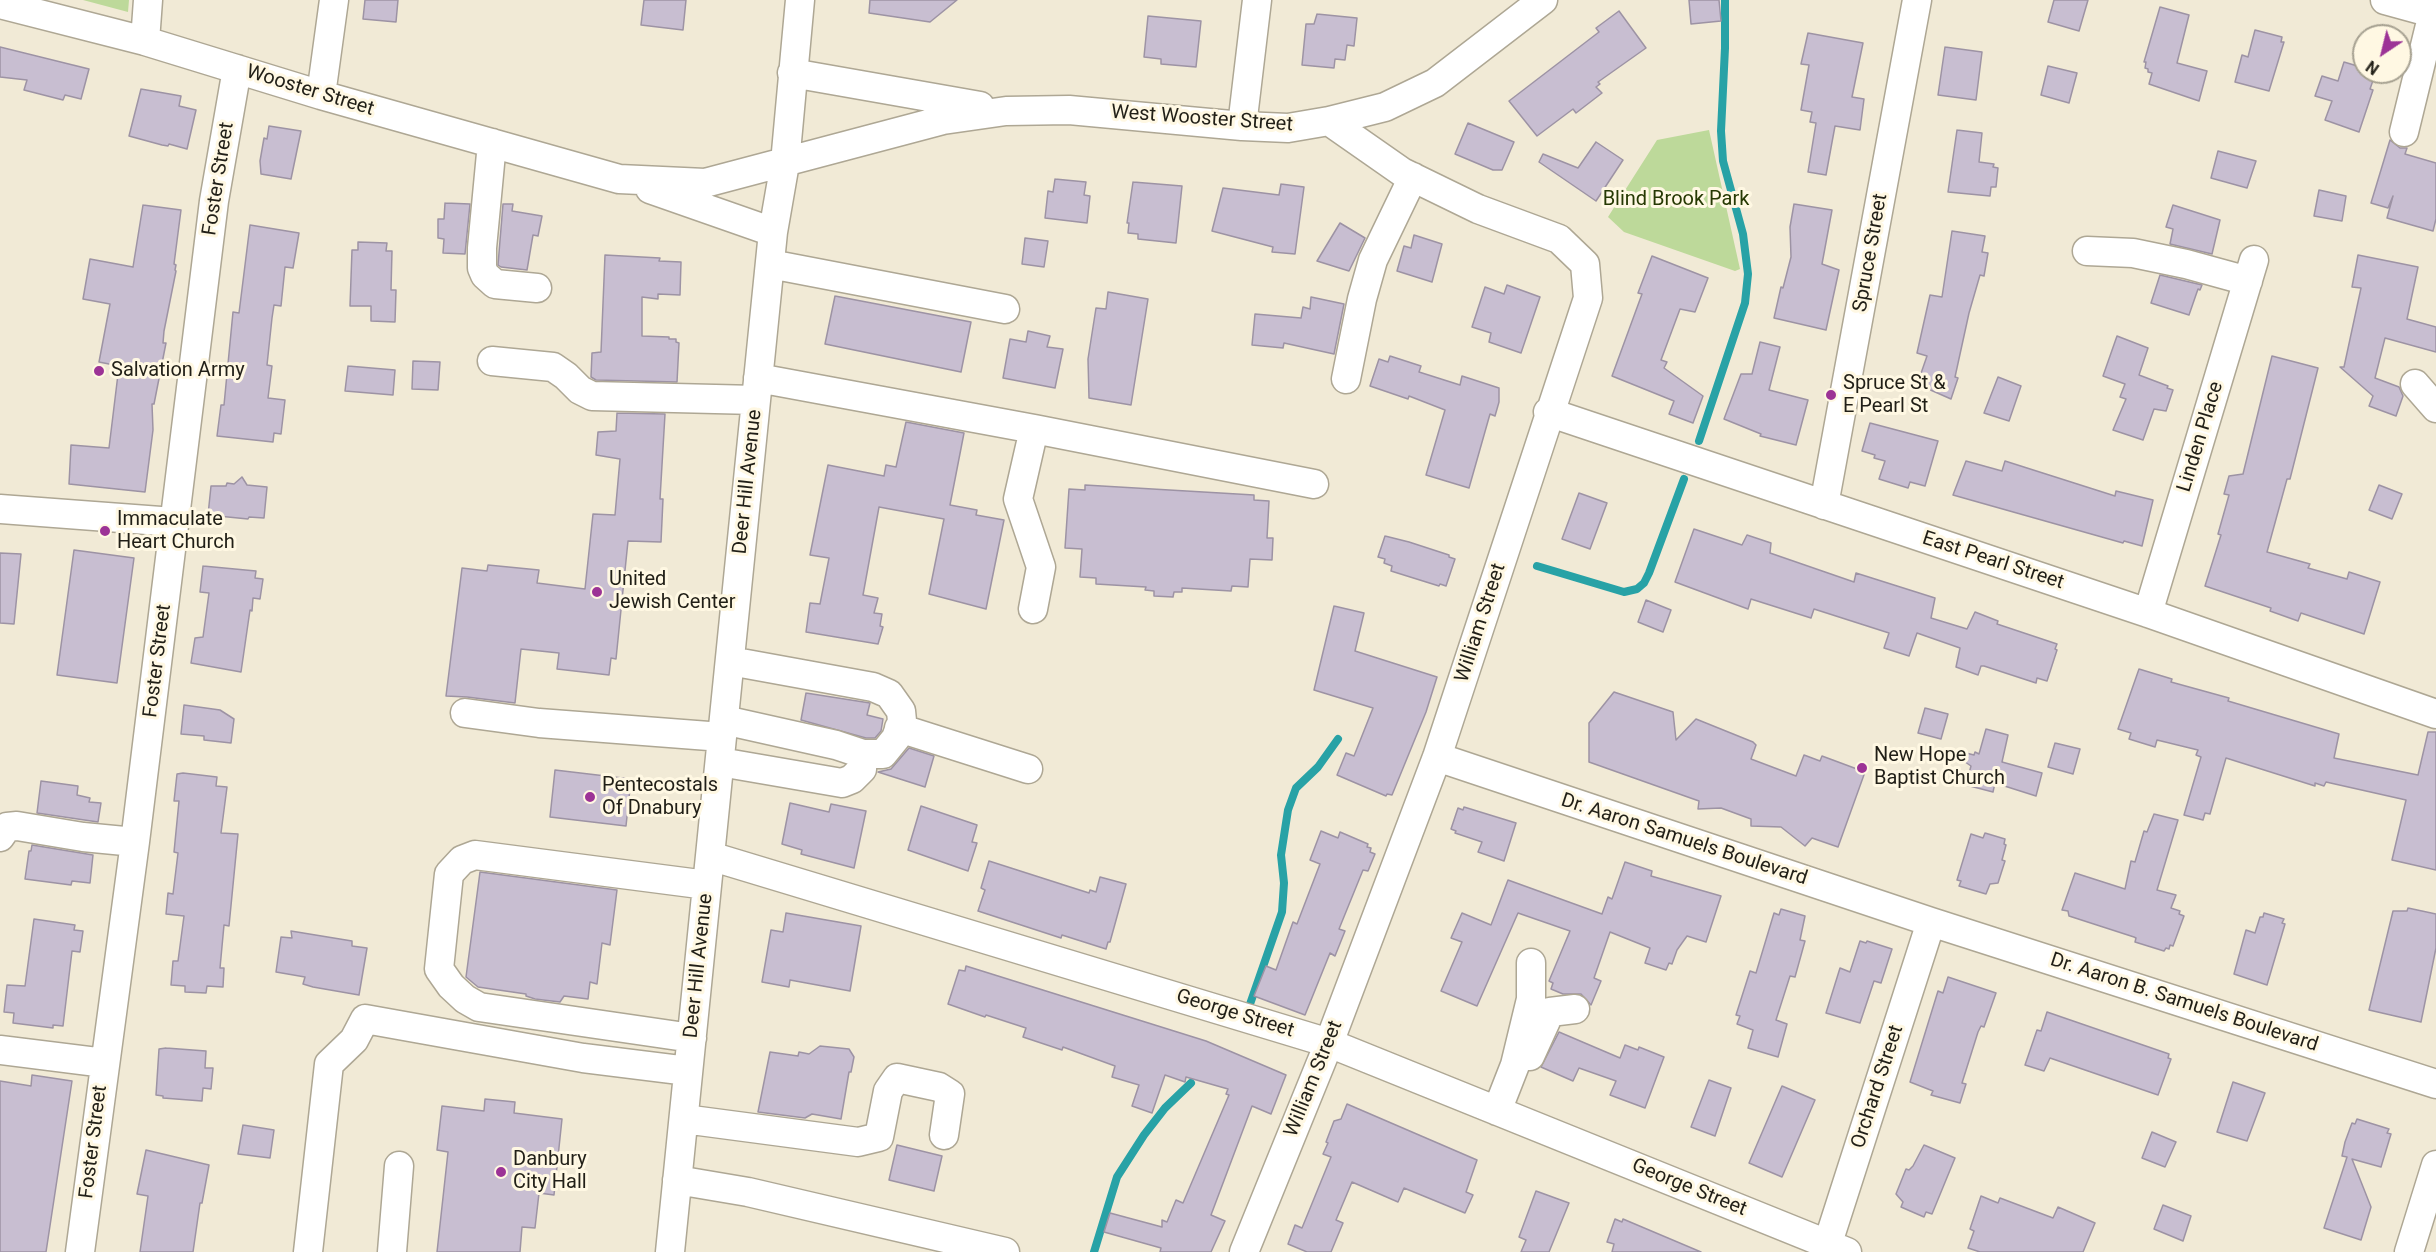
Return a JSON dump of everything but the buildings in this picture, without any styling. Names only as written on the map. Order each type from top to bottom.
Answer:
[{"type":"street","points":[[145,41],[148,0]]},
{"type":"street","points":[[321,95],[334,0]]},
{"type":"street","name":"Deer Hill Avenue","points":[[670,1252],[773,232],[785,163],[800,0]]},
{"type":"street","points":[[1242,126],[1257,0]]},
{"type":"street","name":"West Wooster Street","points":[[785,163],[943,120],[1005,111],[1069,110],[1288,128],[1329,120],[1384,107],[1435,83],[1543,0]]},
{"type":"street","name":"Spruce Street","points":[[1824,505],[1917,0]]},
{"type":"street","points":[[2385,0],[2434,14],[2404,132]]},
{"type":"street","name":"Wooster Street","points":[[0,4],[145,41],[321,95],[619,179],[773,232]]},
{"type":"street","name":"Foster Street","points":[[80,1252],[135,842],[214,201],[237,69]]},
{"type":"street","name":"West Wooster Street","points":[[792,73],[1005,111]]},
{"type":"street","name":"William Street","points":[[1244,1252],[1329,1043],[1437,758],[1548,412],[1588,298],[1585,264],[1559,239],[1478,209],[1402,172],[1329,120]]},
{"type":"street","points":[[492,143],[482,268],[485,275],[495,284],[537,288]]},
{"type":"street","name":"Wooster Street","points":[[619,179],[705,183],[785,163]]},
{"type":"street","points":[[1346,379],[1362,299],[1373,260],[1413,177]]},
{"type":"street","name":"Linden Place","points":[[2087,251],[2133,253],[2186,264],[2251,271],[2148,613]]},
{"type":"street","points":[[770,264],[1005,309]]},
{"type":"street","points":[[492,361],[553,367],[580,390],[592,396],[757,389],[1034,429],[1314,484]]},
{"type":"street","points":[[2415,384],[2436,408]]},
{"type":"street","name":"East Pearl Street","points":[[1548,412],[2148,613],[2436,714]]},
{"type":"street","points":[[1033,609],[1041,567],[1018,499],[1034,429]]},
{"type":"street","points":[[0,509],[174,522]]},
{"type":"street","points":[[465,713],[540,723],[722,740],[836,745],[863,754],[884,754],[896,738],[900,719],[889,694],[873,687],[730,661]]},
{"type":"street","points":[[900,719],[1028,769]]},
{"type":"street","points":[[722,740],[842,783],[862,769],[863,754]]},
{"type":"street","name":"Dr. Aaron Samuels Boulevard","points":[[1437,758],[1931,922]]},
{"type":"street","points":[[0,837],[7,827],[17,826],[83,837],[135,842]]},
{"type":"street","points":[[692,1038],[479,1007],[465,999],[451,986],[439,969],[449,874],[462,860],[475,855],[707,885]]},
{"type":"street","name":"George Street","points":[[710,856],[1329,1043],[1833,1249]]},
{"type":"street","name":"Dr. Aaron B. Samuels Boulevard","points":[[1931,922],[2436,1084]]},
{"type":"street","name":"Orchard Street","points":[[1833,1249],[1931,922]]},
{"type":"street","points":[[1497,1111],[1515,1065],[1531,999],[1531,963]]},
{"type":"street","points":[[1515,1065],[1532,1056],[1550,1012],[1575,1009]]},
{"type":"street","points":[[308,1252],[329,1064],[354,1040],[365,1019],[583,1058],[688,1071]]},
{"type":"street","points":[[0,1050],[105,1063]]},
{"type":"street","points":[[684,1119],[858,1142],[879,1137],[888,1091],[897,1078],[939,1087],[950,1094],[944,1136]]},
{"type":"street","points":[[2409,1252],[2436,1165]]},
{"type":"street","points":[[392,1252],[399,1166]]},
{"type":"street","points":[[677,1180],[748,1192],[1005,1252]]},
{"type":"green space","points":[[83,0],[129,0],[128,12]]},
{"type":"green space","name":"Blind Brook Park","points":[[1709,130],[1740,269],[1735,271],[1624,232],[1608,217],[1657,140]]},
{"type":"waterway","points":[[1699,441],[1745,303],[1748,274],[1743,234],[1723,161],[1721,131],[1725,0]]},
{"type":"waterway","points":[[1537,566],[1624,592],[1637,589],[1644,583],[1649,573],[1684,479]]},
{"type":"waterway","points":[[1249,1007],[1282,912],[1284,883],[1281,855],[1288,810],[1296,788],[1318,767],[1338,739]]},
{"type":"waterway","points":[[1094,1252],[1117,1177],[1144,1135],[1165,1108],[1191,1083]]},
{"type":"place","name":"Salvation Army","points":[[99,371]]},
{"type":"place","name":"Spruce St & E Pearl St","points":[[1831,395]]},
{"type":"place","name":"Immaculate Heart Church","points":[[105,531]]},
{"type":"place","name":"United Jewish Center","points":[[597,592]]},
{"type":"place","name":"New Hope Baptist Church","points":[[1862,768]]},
{"type":"place","name":"Pentecostals Of Dnabury","points":[[590,797]]},
{"type":"place","name":"Danbury City Hall","points":[[501,1172]]}]
